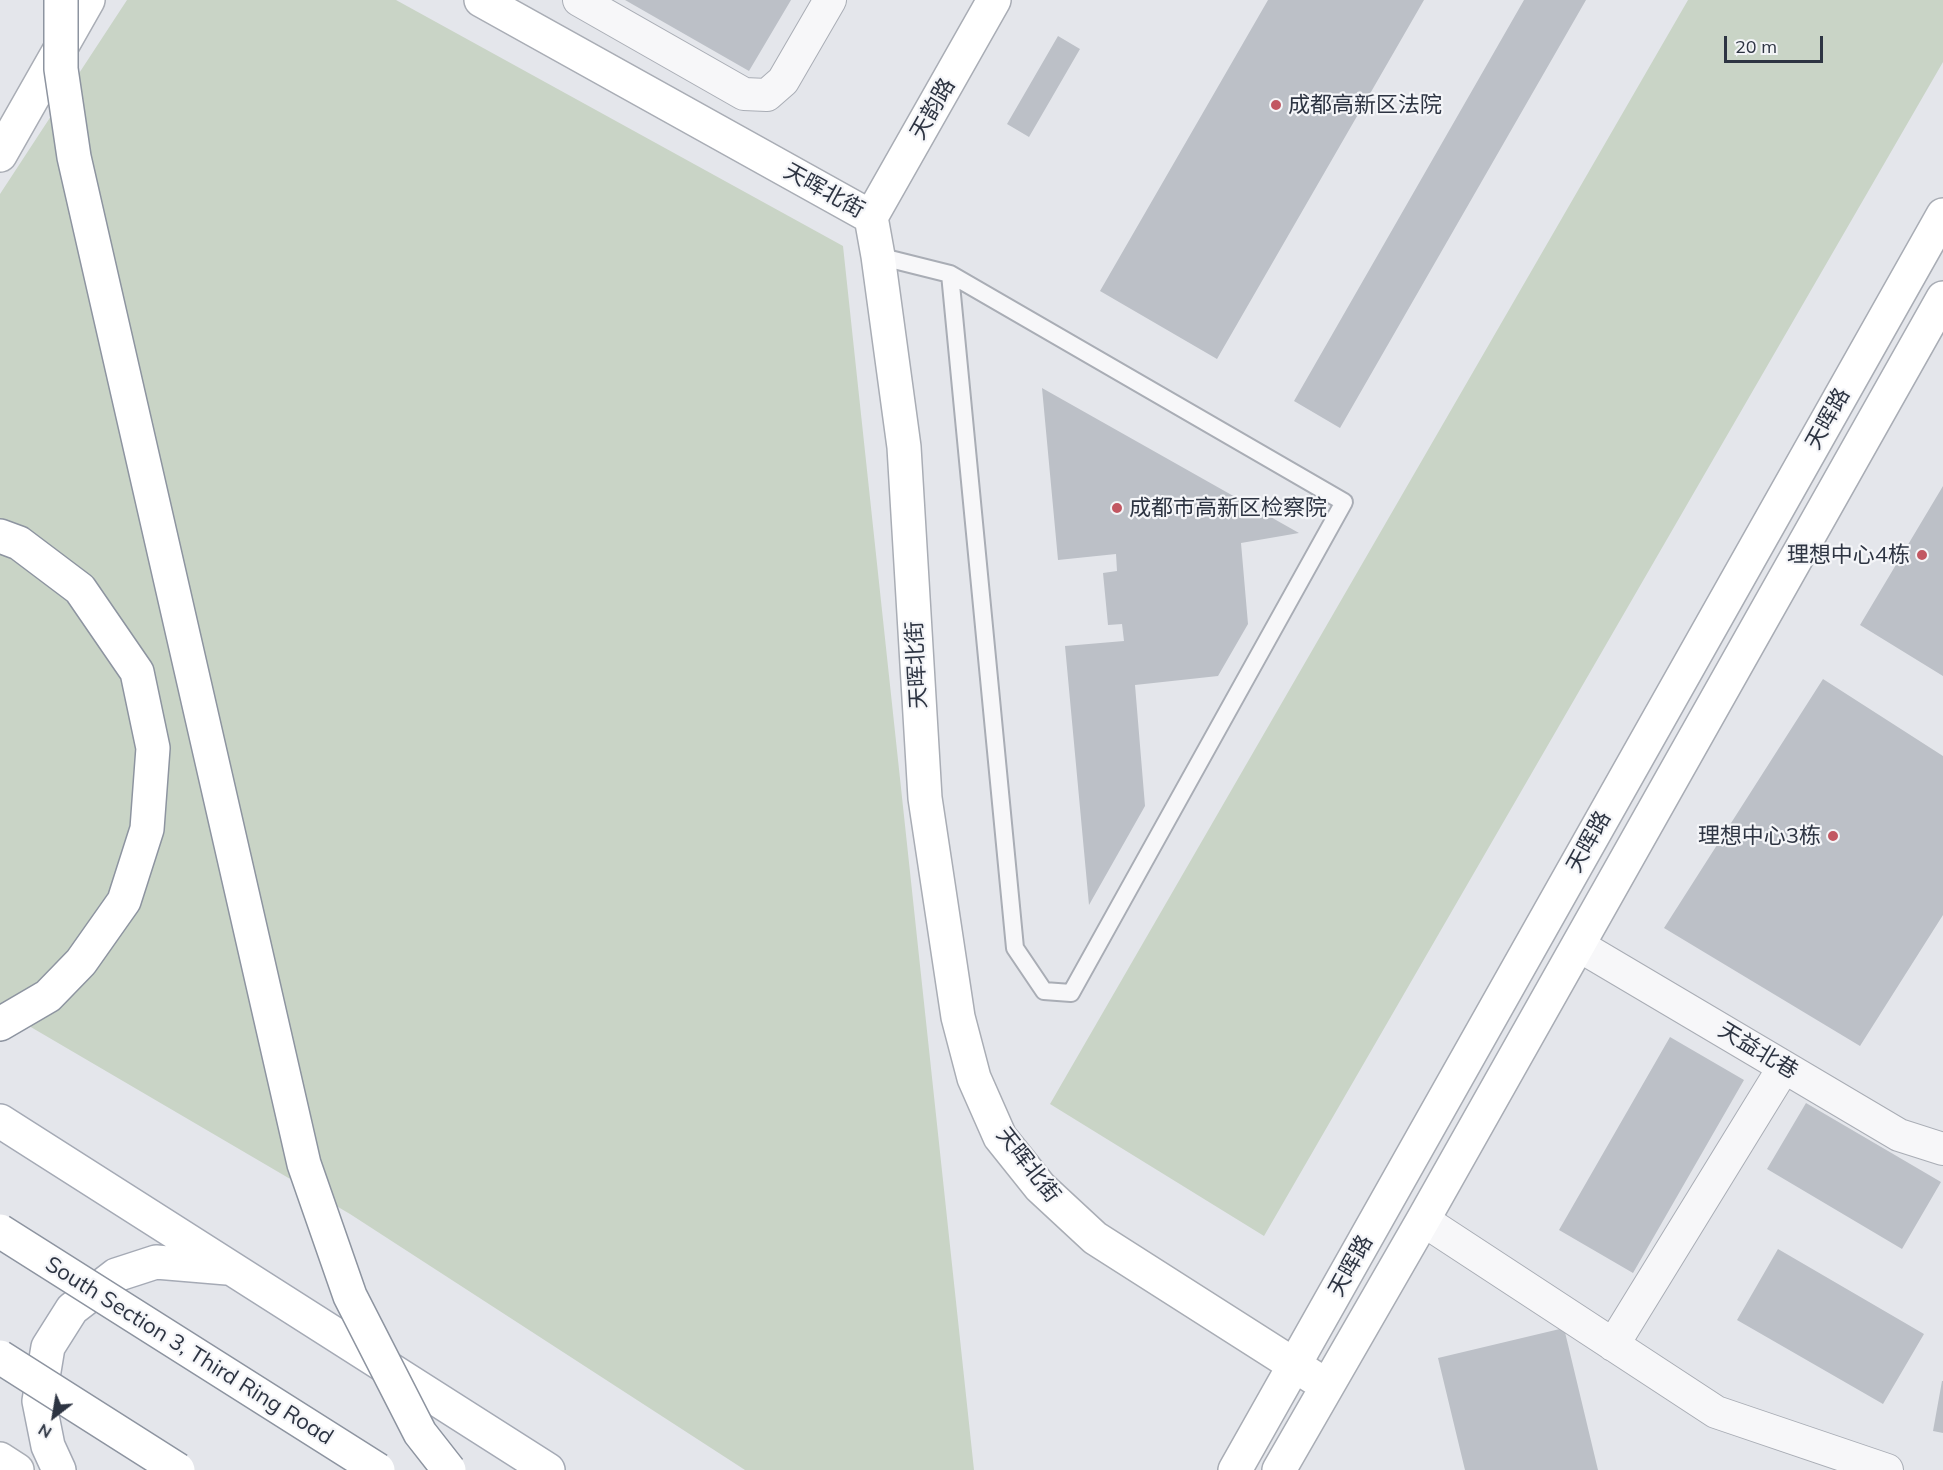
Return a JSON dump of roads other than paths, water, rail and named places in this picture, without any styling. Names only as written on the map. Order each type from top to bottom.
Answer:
[{"type":"main road","points":[[61,0],[61,69],[74,157],[304,1164],[350,1296],[420,1433],[449,1470]]},
{"type":"main road","points":[[0,155],[88,0]]},
{"type":"main road","name":"天晖北街","points":[[481,0],[871,217],[904,447],[925,798],[958,1017],[974,1078],[1000,1137],[1040,1187],[1095,1238],[1328,1386]]},
{"type":"main road","name":"天韵路","points":[[871,217],[994,0]]},
{"type":"main road","name":"天晖路","points":[[1235,1470],[1943,215]]},
{"type":"main road","name":"天晖路","points":[[1279,1470],[1423,1220],[1943,298]]},
{"type":"main road","points":[[0,536],[19,543],[80,589],[137,672],[153,748],[147,829],[124,901],[81,962],[48,996],[0,1024]]},
{"type":"main road","points":[[0,1121],[548,1470]]},
{"type":"main road","name":"South Section 3, Third Ring Road","points":[[0,1231],[378,1470]]},
{"type":"main road","points":[[59,1470],[48,1446],[39,1401],[48,1347],[72,1309],[116,1275],[156,1262],[232,1269]]},
{"type":"main road","points":[[0,1358],[178,1470]]},
{"type":"main road","points":[[0,1459],[17,1470]]},
{"type":"street","points":[[579,0],[744,94],[767,95],[783,81],[830,0]]},
{"type":"street","name":"天益北巷","points":[[1578,945],[1899,1135],[1943,1149]]},
{"type":"street","points":[[1613,1346],[1784,1067]]},
{"type":"street","points":[[1423,1220],[1716,1412],[1887,1470]]},
{"type":"lane","points":[[878,256],[950,274],[1344,502],[1071,993],[1044,991],[1015,948],[950,274]]},
{"type":"place","name":"成都高新区法院","points":[[1276,105]]},
{"type":"place","name":"成都市高新区检察院","points":[[1117,508]]},
{"type":"place","name":"理想中心4栋","points":[[1922,555]]},
{"type":"place","name":"理想中心3栋","points":[[1833,836]]}]
